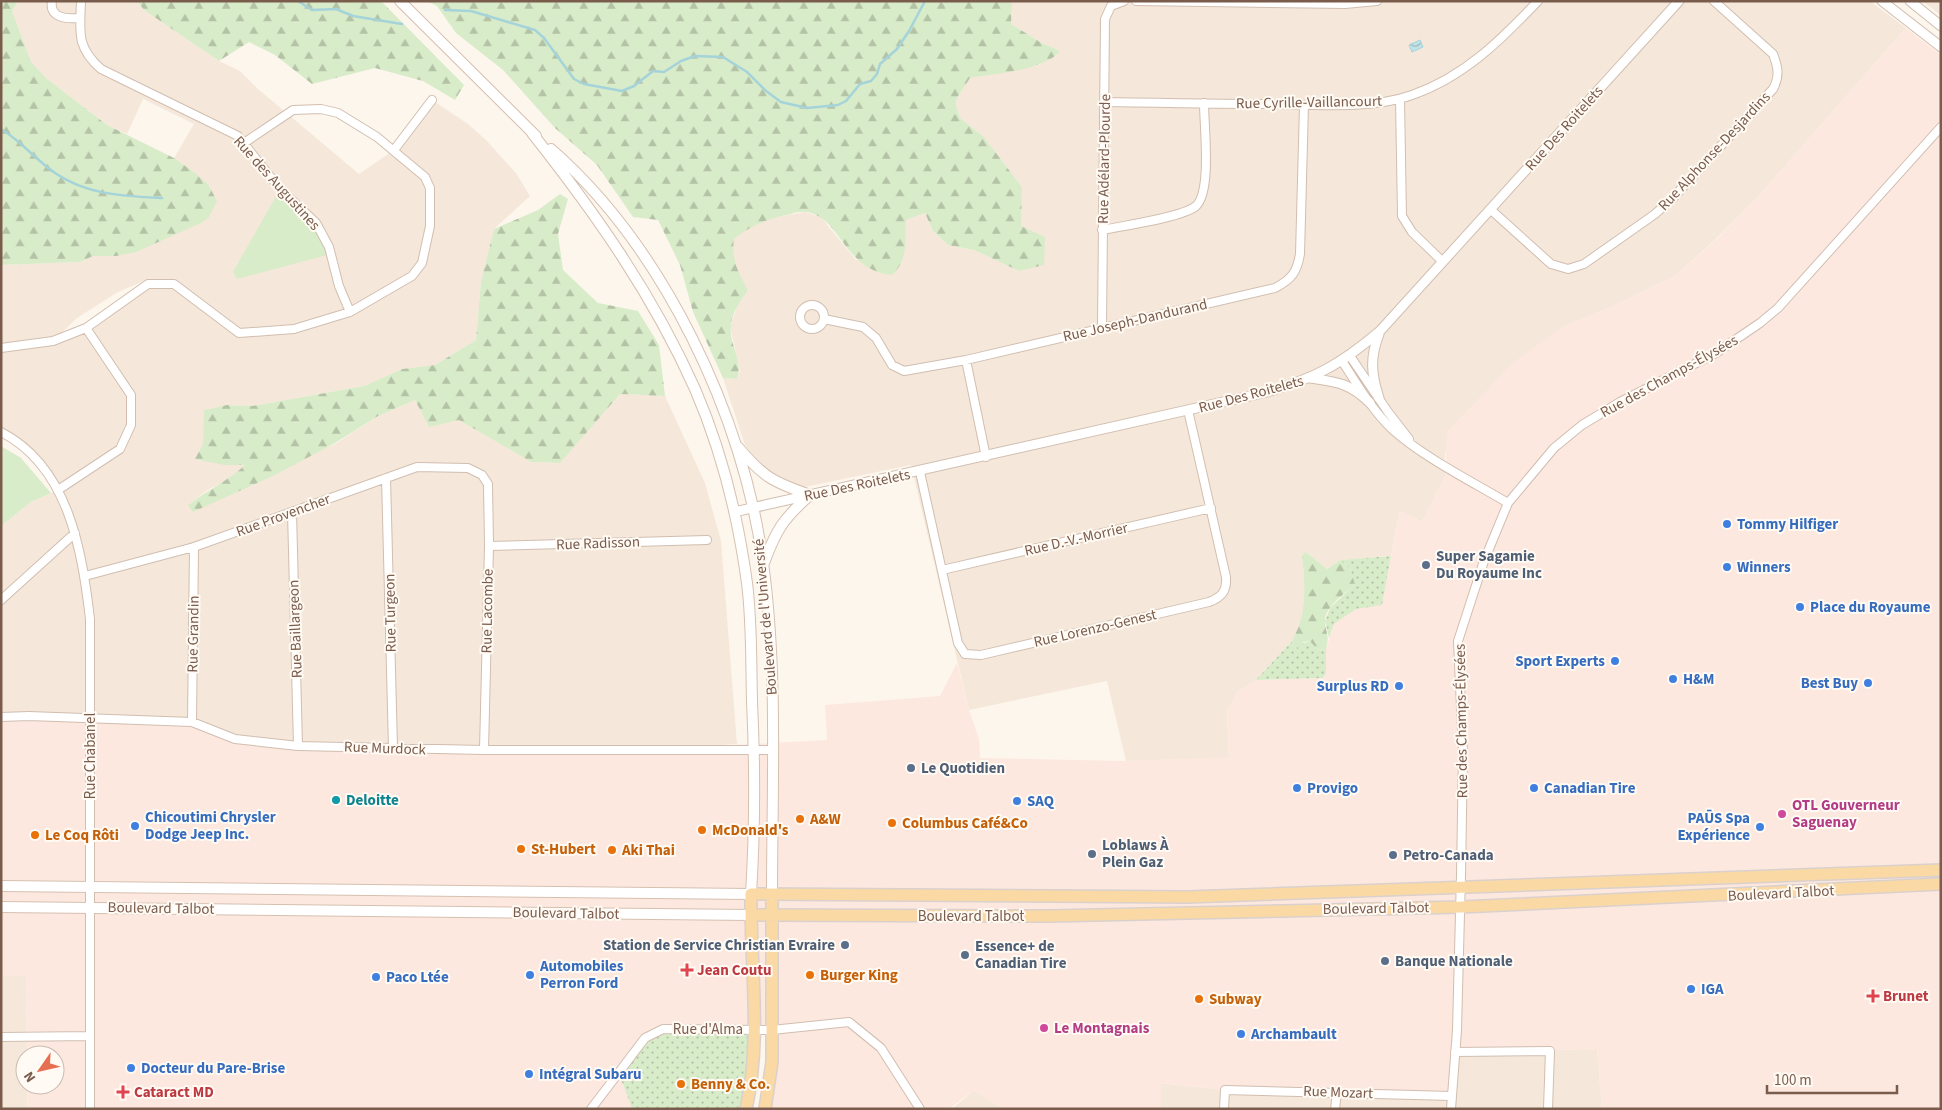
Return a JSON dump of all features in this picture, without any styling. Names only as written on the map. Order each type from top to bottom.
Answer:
[{"type":"main road","name":"Boulevard de l'Université","points":[[400,1],[532,134],[571,167],[610,212],[649,265],[679,312],[702,359],[736,444],[753,507],[763,564],[771,654],[773,750],[772,1062],[764,1109]]},
{"type":"main road","name":"Boulevard de l'Université","points":[[532,134],[596,216],[637,276],[668,333],[695,390],[707,422],[734,512],[747,584],[754,749],[751,894],[754,1029],[751,1085],[746,1109]]},
{"type":"main road","points":[[736,444],[753,465],[775,483],[810,495]]},
{"type":"main road","points":[[763,564],[775,533],[789,513],[810,495]]},
{"type":"main road","name":"Boulevard Talbot","points":[[1,886],[772,895],[1188,897],[1941,870]]},
{"type":"main road","name":"Boulevard Talbot","points":[[1,907],[1039,916],[1461,907],[1941,884]]},
{"type":"street","points":[[52,1],[51,6],[56,15],[65,19],[78,18]]},
{"type":"street","name":"Rue des Augustines","points":[[81,1],[78,18],[85,53],[101,69],[238,136],[280,189],[316,223],[329,247],[339,286],[350,312]]},
{"type":"street","name":"Rue Adélard-Plourde","points":[[1102,327],[1102,230],[1106,102],[1105,19],[1111,6],[1124,1]]},
{"type":"street","points":[[1136,1],[1345,4],[1377,1]]},
{"type":"street","name":"Rue Cyrille-Vaillancourt","points":[[1106,102],[1304,105],[1400,99],[1426,90],[1468,67],[1500,40],[1538,1]]},
{"type":"street","name":"Rue Des Roitelets","points":[[734,512],[920,472],[1263,393],[1310,378],[1346,359],[1380,331],[1679,1]]},
{"type":"street","name":"Rue Alphonse-Desjardins","points":[[1490,210],[1551,264],[1568,269],[1584,264],[1655,214],[1672,199],[1773,89],[1778,80],[1778,72],[1773,54],[1714,1]]},
{"type":"street","points":[[1882,1],[1941,47]]},
{"type":"street","points":[[1910,1],[1941,26]]},
{"type":"street","points":[[1400,99],[1402,216],[1412,232],[1442,261]]},
{"type":"street","points":[[394,150],[432,100]]},
{"type":"street","points":[[1102,230],[1182,213],[1196,205],[1204,190],[1204,103]]},
{"type":"street","name":"Rue Joseph-Dandurand","points":[[824,319],[863,327],[876,338],[897,370],[912,370],[966,360],[1275,288],[1294,277],[1298,268],[1304,105]]},
{"type":"street","points":[[1,348],[53,341],[86,328],[148,284],[174,284],[239,333],[294,329],[350,312],[412,276],[422,263],[430,226],[430,188],[425,177],[394,150],[338,113],[321,109],[293,110],[244,143]]},
{"type":"street","name":"Rue des Champs-Élysées","points":[[1451,1109],[1461,907],[1463,752],[1458,641],[1484,561],[1508,503],[1554,448],[1582,425],[1620,402],[1716,353],[1760,323],[1778,308],[1941,126]]},
{"type":"street","points":[[58,490],[120,450],[131,425],[131,395],[86,328]]},
{"type":"street","points":[[1379,398],[1374,382],[1371,359],[1380,331]]},
{"type":"street","points":[[1346,359],[1379,398],[1397,424],[1420,449]]},
{"type":"street","points":[[1346,359],[1370,403]]},
{"type":"street","points":[[966,360],[986,457]]},
{"type":"street","points":[[1310,378],[1343,383],[1353,388],[1370,403],[1391,428],[1420,449],[1508,503]]},
{"type":"street","name":"Rue Lorenzo-Genest","points":[[920,472],[960,650],[973,656],[1218,598],[1227,586],[1188,410]]},
{"type":"street","name":"Rue Chabanel","points":[[1,432],[11,437],[49,472],[75,533],[85,576],[90,619],[90,1109]]},
{"type":"street","name":"Rue Provencher","points":[[85,576],[194,547],[417,467],[468,468],[482,475]]},
{"type":"street","name":"Rue Lacombe","points":[[482,475],[488,484],[489,546],[484,750]]},
{"type":"street","name":"Rue Turgeon","points":[[386,478],[393,748]]},
{"type":"street","name":"Rue D.-V.-Morrier","points":[[942,570],[1211,508]]},
{"type":"street","name":"Rue Baillargeon","points":[[292,512],[298,746]]},
{"type":"street","points":[[1,600],[75,533]]},
{"type":"street","name":"Rue Radisson","points":[[489,546],[708,540]]},
{"type":"street","name":"Rue Grandin","points":[[192,722],[194,547]]},
{"type":"street","name":"Rue Murdock","points":[[1,717],[192,722],[235,739],[298,746],[484,750],[773,750]]},
{"type":"street","name":"Rue d'Alma","points":[[591,1109],[645,1038],[663,1030],[772,1030],[850,1022],[881,1048],[920,1109]]},
{"type":"street","points":[[1,1037],[90,1036]]},
{"type":"street","points":[[1455,1052],[1550,1050],[1548,1109]]},
{"type":"street","name":"Rue Mozart","points":[[1224,1109],[1225,1090],[1452,1096]]},
{"type":"street","points":[[1335,1109],[1337,1092]]},
{"type":"shaded area","points":[[18,1],[137,1],[144,10],[219,61],[240,71],[258,89],[359,174],[394,150],[432,100],[468,124],[485,139],[516,173],[530,196],[494,229],[481,281],[476,340],[435,365],[402,369],[364,386],[252,406],[227,405],[205,410],[203,444],[224,465],[246,464],[231,478],[206,491],[188,505],[335,444],[378,416],[415,400],[429,426],[459,420],[531,462],[559,463],[620,394],[665,396],[705,483],[721,541],[737,744],[656,749],[298,746],[1,717],[1,526],[31,502],[58,490],[49,472],[1,432],[1,265],[80,262],[93,256],[116,256],[208,184],[174,158],[194,124],[143,99],[127,134],[107,125],[46,78],[31,63],[12,11]],"holes":[[[144,281],[148,284],[86,328],[54,340],[77,318],[118,292]]]},
{"type":"shaded area","points":[[1870,1],[1906,28],[1756,199],[1675,276],[1609,308],[1564,326],[1445,453],[1445,476],[1422,522],[1400,511],[1391,556],[1340,560],[1327,569],[1306,552],[1302,555],[1306,598],[1299,629],[1292,641],[1256,680],[1237,692],[1227,712],[1229,758],[1126,761],[1107,681],[969,710],[911,465],[800,488],[767,473],[745,445],[723,378],[737,379],[740,371],[730,327],[737,307],[748,290],[737,272],[732,254],[734,238],[744,230],[772,218],[805,212],[821,217],[856,260],[904,250],[906,220],[925,213],[933,231],[948,245],[974,250],[1019,271],[1022,187],[983,136],[960,118],[956,105],[957,98],[970,78],[1039,65],[1059,51],[1011,24],[1012,2]]},
{"type":"shaded area","points":[[1922,1],[1941,1],[1941,16],[1933,9]]},
{"type":"shaded area","points":[[1906,28],[1941,55],[1941,1109],[1602,1109],[1597,1049],[1455,1052],[1452,1096],[1225,1090],[1161,1083],[1161,1109],[1004,1109],[974,1090],[949,1109],[765,1109],[772,1030],[754,1029],[623,1084],[632,1109],[28,1109],[27,1095],[65,1095],[65,1045],[27,1045],[26,976],[1,976],[1,717],[192,722],[235,739],[298,746],[656,749],[827,740],[825,705],[940,696],[957,663],[969,710],[979,739],[980,758],[1126,761],[1229,757],[1227,712],[1237,692],[1256,680],[1323,678],[1326,673],[1326,649],[1334,624],[1356,609],[1382,604],[1400,511],[1422,522],[1445,476],[1447,432],[1513,363],[1564,326],[1609,308],[1675,276],[1717,239],[1756,199]]},
{"type":"shaded area","points":[[26,975],[27,1045],[15,1045],[15,1095],[27,1095],[28,1109],[1,1109],[1,976]]},
{"type":"shaded area","points":[[1597,1049],[1602,1109],[1161,1109],[1160,1083],[1225,1090],[1455,1052]]},
{"type":"shaded area","points":[[974,1090],[1004,1109],[952,1109]]},
{"type":"green space","points":[[1,1],[18,1],[12,11],[31,62],[46,78],[107,125],[174,158],[208,184],[217,201],[209,217],[201,223],[136,252],[116,256],[93,256],[80,262],[1,265]]},
{"type":"green space","points":[[137,1],[381,1],[464,85],[455,100],[423,81],[375,68],[312,84],[275,55],[249,42],[219,61],[144,10]]},
{"type":"green space","points":[[427,1],[1019,1],[1012,2],[1011,24],[1040,42],[1060,51],[1053,58],[1031,67],[970,78],[957,98],[956,105],[960,118],[983,136],[1022,187],[1021,226],[1045,237],[1044,265],[1019,271],[974,250],[948,245],[933,231],[925,213],[906,220],[903,257],[892,275],[875,271],[862,263],[852,254],[827,222],[817,215],[799,212],[757,224],[734,239],[733,246],[736,265],[748,290],[735,311],[731,325],[739,372],[737,379],[723,378],[693,312],[680,265],[658,220],[633,217],[597,165],[555,128],[503,70],[456,33],[437,6]]},
{"type":"green space","points":[[280,189],[316,223],[331,254],[237,279],[233,272]]},
{"type":"green space","points":[[560,194],[568,199],[558,234],[563,270],[598,303],[638,311],[659,345],[665,396],[620,394],[560,463],[531,462],[459,420],[429,427],[415,400],[378,416],[335,443],[275,475],[193,512],[188,505],[245,465],[224,465],[195,459],[203,444],[204,410],[227,405],[252,406],[364,386],[402,369],[435,365],[476,340],[481,281],[494,229],[538,210]]},
{"type":"green space","points":[[1,446],[21,458],[51,493],[31,502],[1,526]]},
{"type":"green space","points":[[1306,552],[1327,569],[1340,560],[1350,569],[1355,584],[1328,611],[1325,622],[1328,637],[1326,649],[1318,650],[1310,641],[1303,642],[1298,648],[1293,646],[1292,641],[1303,610],[1302,555]]},
{"type":"green space","points":[[1391,556],[1382,605],[1356,609],[1334,624],[1329,638],[1325,621],[1330,608],[1355,584],[1350,569],[1340,560]]},
{"type":"green space","points":[[1292,641],[1293,646],[1311,641],[1318,650],[1326,649],[1326,673],[1323,678],[1256,680]]},
{"type":"green space","points":[[663,1029],[754,1029],[746,1109],[632,1109],[623,1084],[617,1075],[645,1038]]},
{"type":"water","points":[[1420,40],[1423,47],[1412,52],[1409,45]]},
{"type":"waterway","points":[[298,1],[312,10],[336,9],[353,16],[402,24]]},
{"type":"waterway","points":[[445,10],[471,11],[535,30],[544,38],[574,79],[584,84],[622,91],[634,86],[653,71],[664,72],[681,61],[695,56],[723,57],[747,72],[766,91],[781,102],[807,108],[838,105],[846,101],[860,84],[871,81],[877,74],[880,64],[897,49],[925,1]]},
{"type":"waterway","points":[[1,129],[55,173],[80,186],[119,195],[162,198]]},
{"type":"place","name":"Tommy Hilfiger","points":[[1727,524]]},
{"type":"place","name":"Super Sagamie Du Royaume Inc","points":[[1426,565]]},
{"type":"place","name":"Winners","points":[[1727,567]]},
{"type":"place","name":"Place du Royaume","points":[[1800,607]]},
{"type":"place","name":"Sport Experts","points":[[1615,661]]},
{"type":"place","name":"H&M","points":[[1673,679]]},
{"type":"place","name":"Best Buy","points":[[1868,683]]},
{"type":"place","name":"Surplus RD","points":[[1399,686]]},
{"type":"place","name":"Le Quotidien","points":[[911,768]]},
{"type":"place","name":"Provigo","points":[[1297,788]]},
{"type":"place","name":"Canadian Tire","points":[[1534,788]]},
{"type":"place","name":"Deloitte","points":[[336,800]]},
{"type":"place","name":"SAQ","points":[[1017,801]]},
{"type":"place","name":"OTL Gouverneur Saguenay","points":[[1782,814]]},
{"type":"place","name":"A&W","points":[[800,819]]},
{"type":"place","name":"Columbus Café&Co","points":[[892,823]]},
{"type":"place","name":"Chicoutimi Chrysler Dodge Jeep Inc.","points":[[135,826]]},
{"type":"place","name":"PAŪS Spa Expérience","points":[[1760,827]]},
{"type":"place","name":"McDonald's","points":[[702,830]]},
{"type":"place","name":"Le Coq Rôti","points":[[35,835]]},
{"type":"place","name":"St-Hubert","points":[[521,849]]},
{"type":"place","name":"Aki Thai","points":[[612,850]]},
{"type":"place","name":"Loblaws À Plein Gaz","points":[[1092,854]]},
{"type":"place","name":"Petro-Canada","points":[[1393,855]]},
{"type":"place","name":"Station de Service Christian Evraire","points":[[845,945]]},
{"type":"place","name":"Essence+ de Canadian Tire","points":[[965,955]]},
{"type":"place","name":"Banque Nationale","points":[[1385,961]]},
{"type":"place","name":"Jean Coutu","points":[[687,970]]},
{"type":"place","name":"Automobiles Perron Ford","points":[[530,975]]},
{"type":"place","name":"Burger King","points":[[810,975]]},
{"type":"place","name":"Paco Ltée","points":[[376,977]]},
{"type":"place","name":"IGA","points":[[1691,989]]},
{"type":"place","name":"Brunet","points":[[1873,996]]},
{"type":"place","name":"Subway","points":[[1199,999]]},
{"type":"place","name":"Le Montagnais","points":[[1044,1028]]},
{"type":"place","name":"Archambault","points":[[1241,1034]]},
{"type":"place","name":"Docteur du Pare-Brise","points":[[131,1068]]},
{"type":"place","name":"Intégral Subaru","points":[[529,1074]]},
{"type":"place","name":"Benny & Co.","points":[[681,1084]]},
{"type":"place","name":"Cataract MD","points":[[123,1092]]}]
